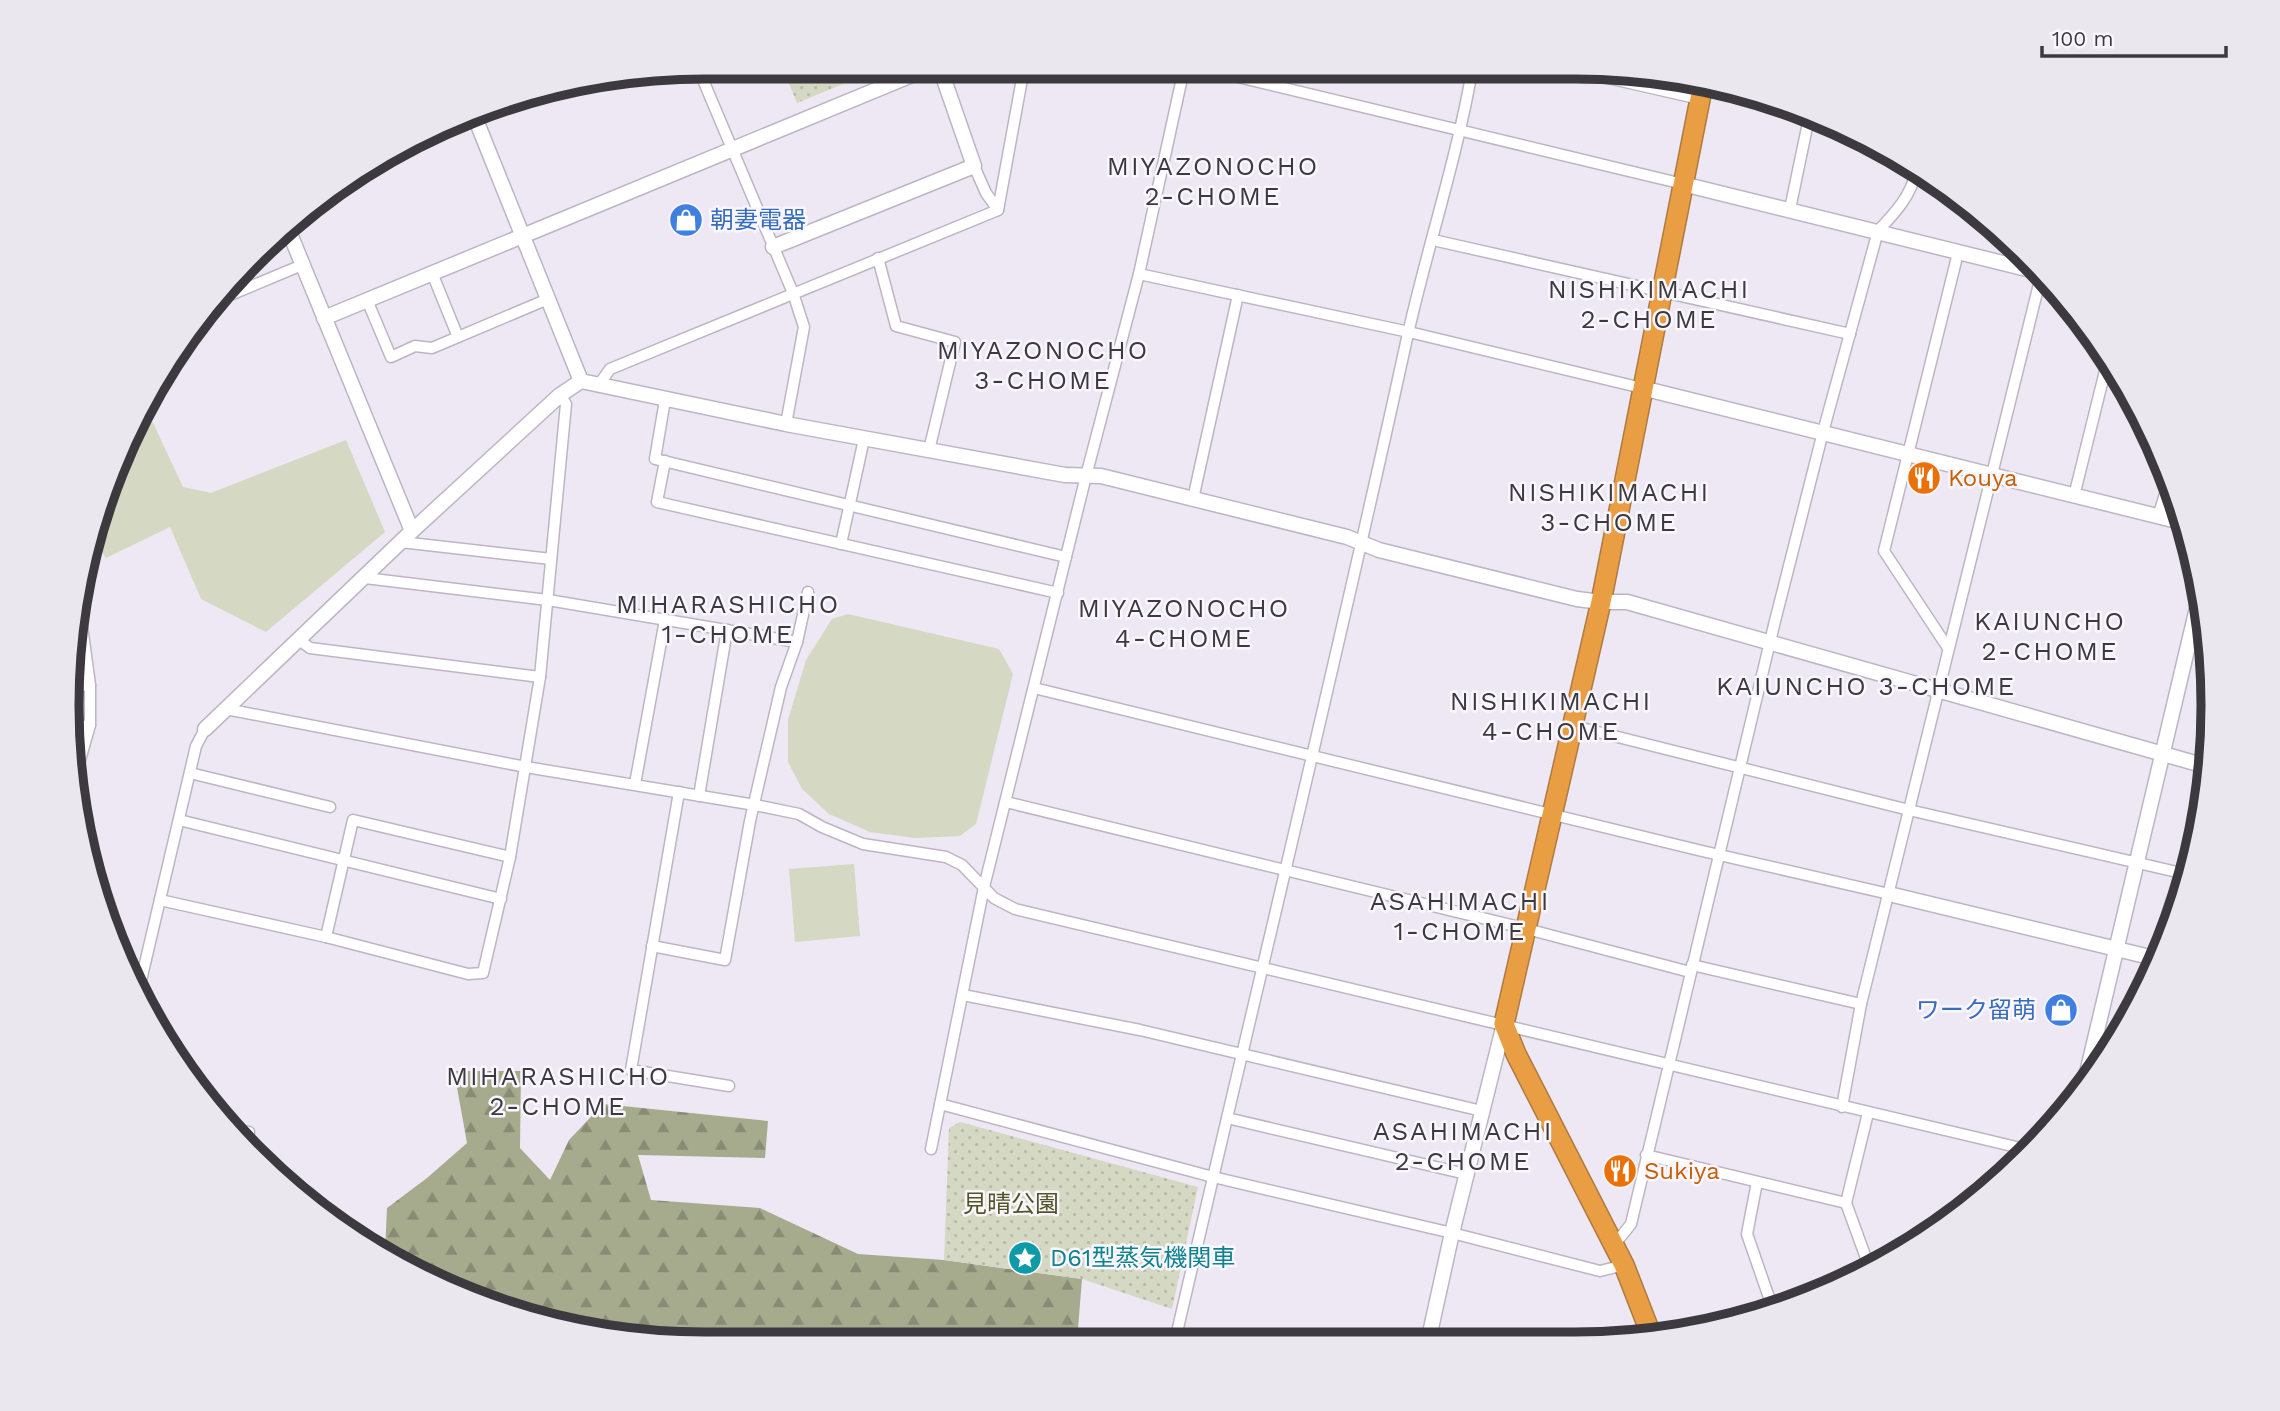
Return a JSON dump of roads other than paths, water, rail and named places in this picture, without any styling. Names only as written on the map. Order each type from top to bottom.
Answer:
[{"type":"highway","points":[[1648,1328],[1624,1265],[1504,1024],[1601,602],[1701,92]]},
{"type":"street","points":[[702,79],[793,293],[804,327],[786,424]]},
{"type":"street","points":[[324,318],[902,79]]},
{"type":"street","points":[[944,79],[974,166],[986,193],[998,210]]},
{"type":"street","points":[[998,210],[1022,79]]},
{"type":"street","points":[[931,1149],[985,887],[1086,476],[1139,274],[1182,79]]},
{"type":"street","points":[[1266,79],[1462,131],[2023,268]]},
{"type":"street","points":[[1177,1332],[1314,756],[1409,332],[1462,131],[1471,79]]},
{"type":"street","points":[[1651,83],[1701,92]]},
{"type":"street","points":[[477,122],[581,381]]},
{"type":"street","points":[[1790,209],[1808,124]]},
{"type":"street","points":[[773,247],[974,166]]},
{"type":"street","points":[[1614,1245],[1630,1224],[1770,642],[1823,432],[1878,231],[1893,215],[1914,185],[1915,179]]},
{"type":"street","points":[[598,386],[610,369],[998,210]]},
{"type":"street","points":[[290,235],[406,537]]},
{"type":"street","points":[[1433,240],[1850,334]]},
{"type":"street","points":[[1948,648],[1884,551],[1958,253]]},
{"type":"street","points":[[878,258],[896,326],[955,342],[929,450]]},
{"type":"street","points":[[232,294],[302,265]]},
{"type":"street","points":[[432,273],[458,337]]},
{"type":"street","points":[[1139,274],[1409,332],[2173,520]]},
{"type":"street","points":[[1842,1107],[1861,1004],[2039,284]]},
{"type":"street","points":[[1193,499],[1238,295]]},
{"type":"street","points":[[367,300],[391,356],[415,346],[432,348],[548,299]]},
{"type":"street","points":[[2074,496],[2105,372]]},
{"type":"street","points":[[581,381],[864,439],[1065,475],[1101,477],[1347,537],[1379,550],[1577,599],[1628,602],[2198,764]]},
{"type":"street","points":[[141,979],[196,746],[205,729],[406,537],[560,395],[581,381]]},
{"type":"street","points":[[160,900],[326,937],[468,974],[483,973],[510,856],[540,677],[566,404],[560,395]]},
{"type":"street","points":[[665,400],[655,459],[1066,557]]},
{"type":"street","points":[[841,544],[864,439]]},
{"type":"street","points":[[665,461],[657,502],[1058,593]]},
{"type":"street","points":[[2158,517],[2165,495]]},
{"type":"street","points":[[406,537],[551,559]]},
{"type":"street","points":[[365,578],[548,600],[797,642]]},
{"type":"street","points":[[652,946],[725,960],[750,821],[781,687],[797,642],[808,592]]},
{"type":"street","points":[[2097,1052],[2116,949],[2195,618]]},
{"type":"street","points":[[635,784],[665,620]]},
{"type":"street","points":[[699,796],[727,630]]},
{"type":"street","points":[[81,757],[90,725],[90,685],[83,634]]},
{"type":"street","points":[[298,639],[310,648],[540,677]]},
{"type":"street","points":[[79,687],[90,685]]},
{"type":"street","points":[[1034,688],[2148,957]]},
{"type":"street","points":[[226,709],[526,767],[755,804],[799,814],[863,845],[946,857],[962,865],[994,898],[1015,909],[1264,966],[2019,1148]]},
{"type":"street","points":[[80,727],[90,725]]},
{"type":"street","points":[[1574,726],[1909,810],[2179,872]]},
{"type":"street","points":[[190,773],[330,807]]},
{"type":"street","points":[[679,792],[631,1070],[729,1086]]},
{"type":"street","points":[[1006,802],[1691,969],[1861,1004]]},
{"type":"street","points":[[179,820],[501,899]]},
{"type":"street","points":[[326,937],[353,820],[510,856]]},
{"type":"street","points":[[963,995],[1243,1054],[1482,1111]]},
{"type":"street","points":[[1431,1332],[1466,1174],[1504,1024]]},
{"type":"street","points":[[940,1104],[1213,1177],[1600,1271],[1624,1265]]},
{"type":"street","points":[[1867,1260],[1846,1203],[1868,1113]]},
{"type":"street","points":[[1227,1118],[1466,1174]]},
{"type":"street","points":[[1646,1155],[1846,1203]]},
{"type":"street","points":[[1756,1182],[1747,1234],[1770,1301]]},
{"type":"place","name":"朝妻電器","points":[[686,220]]},
{"type":"place","name":"Kouya","points":[[1924,478]]},
{"type":"place","name":"ワーク留萌","points":[[2061,1010]]},
{"type":"place","name":"Sukiya","points":[[1620,1171]]},
{"type":"place","name":"D61型蒸気機関車","points":[[1025,1258]]},
{"type":"district","name":"MIYAZONOCHO 2-CHOME","points":[[1213,181]]},
{"type":"district","name":"NISHIKIMACHI 2-CHOME","points":[[1649,304]]},
{"type":"district","name":"MIYAZONOCHO 3-CHOME","points":[[1043,365]]},
{"type":"district","name":"NISHIKIMACHI 3-CHOME","points":[[1609,507]]},
{"type":"district","name":"MIHARASHICHO 1-CHOME","points":[[728,619]]},
{"type":"district","name":"MIYAZONOCHO 4-CHOME","points":[[1184,623]]},
{"type":"district","name":"KAIUNCHO 2-CHOME","points":[[2050,636]]},
{"type":"district","name":"KAIUNCHO 3-CHOME","points":[[1866,686]]},
{"type":"district","name":"NISHIKIMACHI 4-CHOME","points":[[1551,716]]},
{"type":"district","name":"ASAHIMACHI 1-CHOME","points":[[1460,916]]},
{"type":"district","name":"MIHARASHICHO 2-CHOME","points":[[558,1091]]},
{"type":"district","name":"ASAHIMACHI 2-CHOME","points":[[1463,1146]]},
{"type":"park label","name":"見晴公園","points":[[1011,1204]]}]
